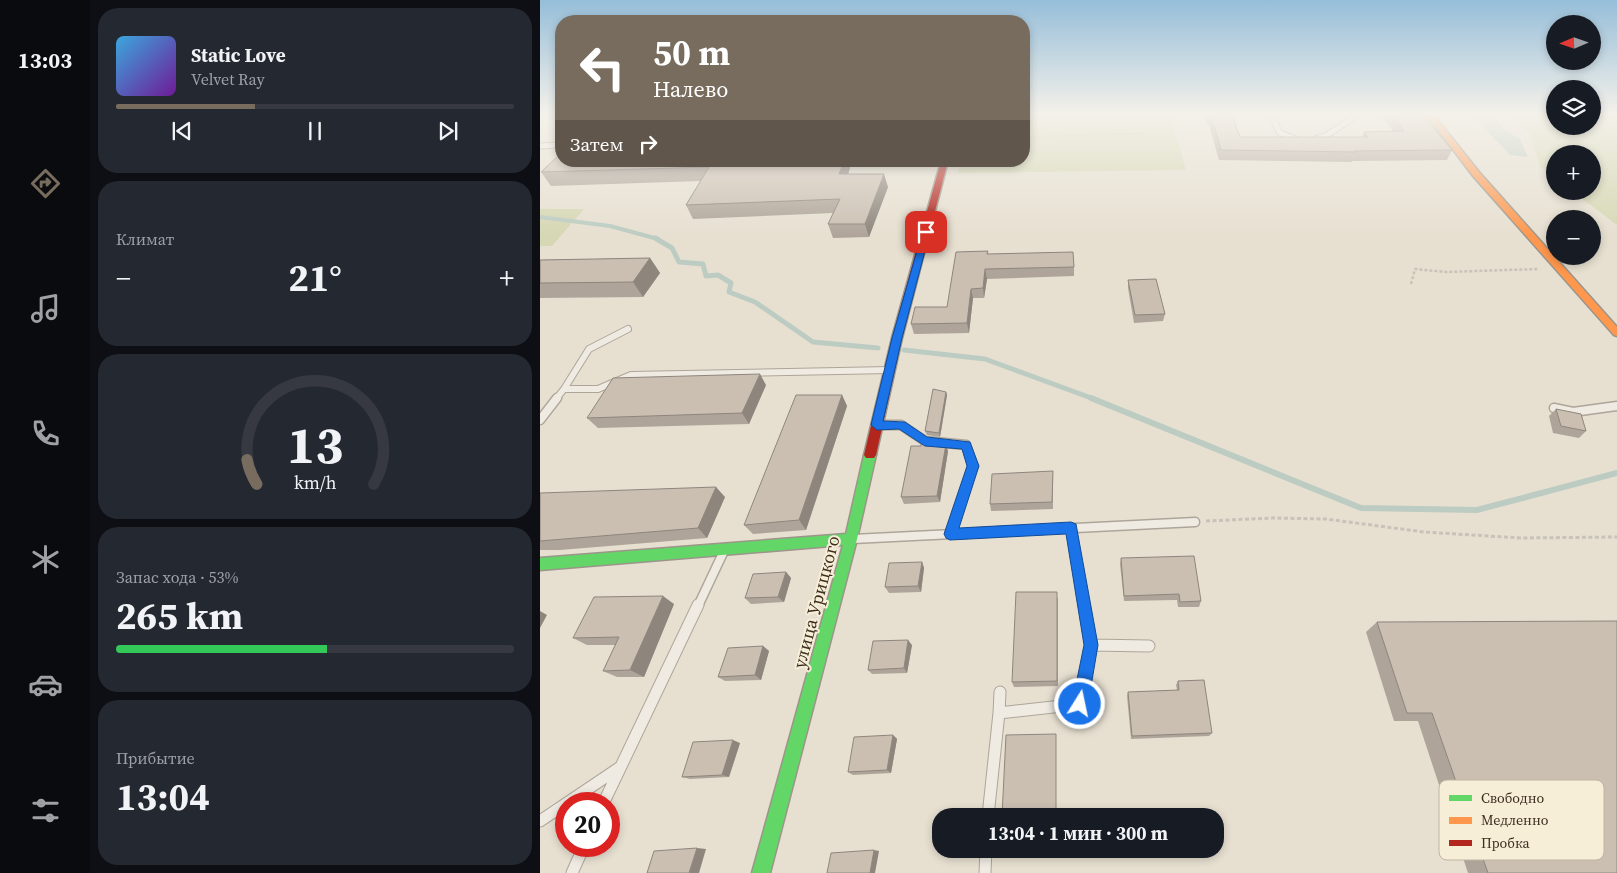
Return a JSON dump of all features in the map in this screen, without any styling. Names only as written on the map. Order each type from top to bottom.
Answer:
[{"type":"street","points":[[1461,155],[1617,333]]},
{"type":"street","name":"улица Урицкого","points":[[761,873],[851,539],[897,338],[943,167]]},
{"type":"street","points":[[540,564],[851,539]]},
{"type":"lane","points":[[540,420],[564,389],[589,349],[628,329]]},
{"type":"lane","points":[[564,389],[598,389],[630,375],[890,370]]},
{"type":"lane","points":[[1554,408],[1573,412],[1617,406]]},
{"type":"lane","points":[[877,425],[901,425],[925,441],[966,445],[973,466],[950,534]]},
{"type":"lane","points":[[851,539],[1196,522]]},
{"type":"lane","points":[[1000,713],[1080,704],[1091,645],[1071,528]]},
{"type":"lane","points":[[609,792],[725,549]]},
{"type":"lane","points":[[1091,645],[1149,646]]},
{"type":"lane","points":[[989,808],[1000,713],[1000,692]]},
{"type":"lane","points":[[540,821],[620,767]]},
{"type":"lane","points":[[572,873],[579,857]]},
{"type":"lane","points":[[985,873],[986,858]]},
{"type":"path","points":[[1411,284],[1415,268],[1461,272],[1487,268],[1562,270]]},
{"type":"path","points":[[1196,522],[1273,518],[1326,519],[1424,532],[1521,538],[1617,537]]},
{"type":"green space","points":[[1030,155],[1182,155],[1186,170],[958,173],[959,167],[1030,167]]},
{"type":"green space","points":[[1536,155],[1546,155],[1546,171],[1540,167]]},
{"type":"green space","points":[[1601,155],[1617,155],[1617,225],[1601,213],[1601,210],[1597,210],[1584,200],[1601,200]]},
{"type":"green space","points":[[540,209],[584,209],[552,246],[540,246]]},
{"type":"shaded area","points":[[1510,155],[1527,155],[1528,157]]},
{"type":"building","points":[[555,159],[555,167],[709,167],[541,172]]},
{"type":"building","points":[[709,167],[842,167],[839,174],[884,174],[865,224],[828,224],[840,199],[686,205]]},
{"type":"building","points":[[988,251],[987,254],[1073,252],[1074,267],[985,269],[983,288],[971,289],[967,323],[911,324],[915,307],[947,307],[956,252]]},
{"type":"building","points":[[650,258],[633,282],[540,283],[540,260]]},
{"type":"building","points":[[1156,279],[1165,314],[1135,315],[1128,280]]},
{"type":"building","points":[[760,374],[742,413],[587,418],[613,378]]},
{"type":"building","points":[[933,389],[946,392],[939,433],[925,431]]},
{"type":"building","points":[[796,395],[842,395],[799,520],[744,525]]},
{"type":"building","points":[[1556,409],[1581,414],[1586,431],[1561,426]]},
{"type":"building","points":[[922,440],[936,441],[935,445],[946,444],[937,496],[901,497],[911,446],[921,446]]},
{"type":"building","points":[[1053,471],[1052,502],[990,504],[992,474]]},
{"type":"building","points":[[716,487],[698,528],[540,541],[540,493]]},
{"type":"building","points":[[1194,556],[1201,601],[1180,602],[1179,594],[1124,596],[1121,558]]},
{"type":"building","points":[[922,562],[918,586],[885,587],[889,563]]},
{"type":"building","points":[[786,572],[778,597],[745,598],[753,574]]},
{"type":"building","points":[[1016,592],[1057,592],[1057,681],[1012,682]]},
{"type":"building","points":[[663,596],[630,670],[603,671],[619,637],[573,638],[594,597]]},
{"type":"building","points":[[1617,621],[1617,873],[1488,873],[1483,860],[1604,860],[1604,780],[1455,780],[1432,713],[1407,713],[1377,622]]},
{"type":"building","points":[[908,640],[904,668],[868,670],[873,641]]},
{"type":"building","points":[[763,646],[755,675],[718,677],[728,648]]},
{"type":"building","points":[[1204,680],[1212,733],[1132,736],[1128,692],[1179,690],[1178,681]]},
{"type":"building","points":[[1056,734],[1056,808],[1002,808],[1006,735]]},
{"type":"building","points":[[893,735],[887,770],[848,772],[854,737]]},
{"type":"building","points":[[733,740],[722,775],[682,777],[693,742]]},
{"type":"building","points":[[697,848],[689,873],[647,873],[654,851]]},
{"type":"building","points":[[874,850],[870,873],[827,873],[831,853]]},
{"type":"waterway","points":[[540,217],[610,226],[656,238]]},
{"type":"waterway","points":[[656,238],[672,248],[679,262],[703,264],[706,276],[718,275],[731,283],[729,292],[755,302],[813,342],[878,348]]},
{"type":"waterway","points":[[904,350],[985,359],[1094,399]]},
{"type":"waterway","points":[[1091,398],[1361,508],[1477,510],[1617,473]]},
{"type":"traffic: fast","points":[[761,873],[851,539],[870,455]]},
{"type":"traffic: fast","points":[[540,564],[851,539]]},
{"type":"traffic: slow","points":[[1461,155],[1617,333]]},
{"type":"traffic: jam","points":[[870,455],[897,338],[943,167]]},
{"type":"route","points":[[926,232],[897,338],[877,425],[901,425],[925,441],[966,445],[973,466],[950,534],[1071,528],[1091,645],[1080,704]]}]
